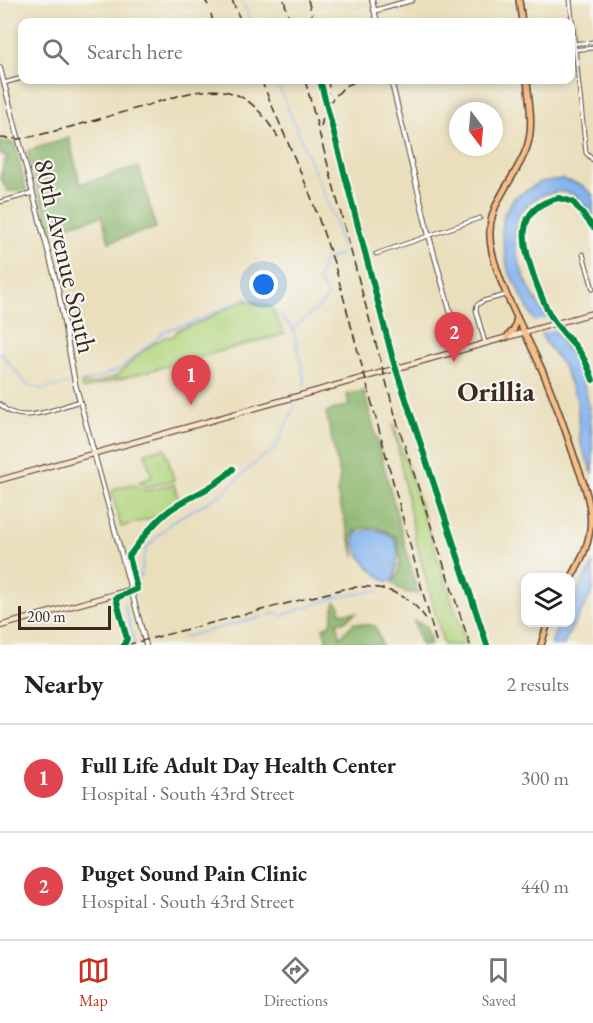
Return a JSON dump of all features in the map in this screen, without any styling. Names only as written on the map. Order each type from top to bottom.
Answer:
[{"type":"main road","points":[[519,0],[521,18]]},
{"type":"main road","points":[[527,84],[531,119],[530,136],[522,158],[497,200],[491,224],[492,250],[507,294],[545,376],[589,504],[591,523],[587,543],[573,573]]},
{"type":"main road","points":[[0,480],[593,313]]},
{"type":"main road","points":[[507,337],[514,329],[518,316]]},
{"type":"main road","points":[[0,626],[130,590]]},
{"type":"main road","points":[[541,645],[546,627]]},
{"type":"street","points":[[372,0],[376,18]]},
{"type":"street","points":[[375,10],[412,0]]},
{"type":"street","points":[[570,0],[572,18]]},
{"type":"street","points":[[591,159],[586,153],[575,44],[593,42]]},
{"type":"street","points":[[576,49],[593,48]]},
{"type":"street","name":"80th Avenue South","points":[[0,68],[58,289],[80,401],[146,645]]},
{"type":"street","points":[[4,83],[18,79]]},
{"type":"street","points":[[392,84],[429,236],[461,350]]},
{"type":"street","points":[[0,202],[33,193]]},
{"type":"street","points":[[376,254],[480,218]]},
{"type":"street","points":[[583,254],[593,290]]},
{"type":"street","points":[[485,343],[476,310],[477,305],[507,294]]},
{"type":"street","points":[[0,404],[10,413],[21,416],[80,401]]},
{"type":"green space","points":[[69,138],[80,184],[139,167],[156,228],[109,242],[102,216],[50,230],[27,151]]},
{"type":"green space","points":[[0,141],[15,144],[26,190],[8,191],[0,177],[7,156],[0,154]]},
{"type":"green space","points":[[241,301],[271,307],[284,334],[83,389],[81,383],[93,384],[117,376],[150,346],[165,337],[173,337],[178,330],[201,322]]},
{"type":"green space","points":[[364,391],[418,594],[404,592],[392,583],[400,567],[400,556],[397,538],[386,531],[372,527],[355,531],[352,539],[355,558],[337,493],[340,477],[326,412],[349,405],[347,394]]},
{"type":"green space","points":[[393,424],[467,645],[444,645],[416,542]]},
{"type":"green space","points":[[165,448],[174,480],[148,487],[138,482],[152,476],[145,453]]},
{"type":"green space","points":[[131,484],[148,491],[174,484],[179,503],[169,508],[158,519],[154,517],[121,527],[112,492]]},
{"type":"green space","points":[[335,602],[340,606],[340,613],[356,613],[343,622],[337,622],[340,637],[354,623],[375,626],[382,645],[328,645],[323,628],[331,624]]},
{"type":"green space","points":[[414,621],[426,626],[431,645],[421,645]]},
{"type":"water","points":[[562,179],[582,185],[593,195],[593,216],[574,195],[564,192],[548,193],[526,206],[517,220],[515,236],[517,254],[532,293],[579,370],[587,396],[591,421],[593,474],[580,442],[577,400],[563,366],[546,343],[508,270],[502,234],[504,214],[514,198],[540,182]]},
{"type":"water","points":[[370,529],[390,535],[395,540],[398,553],[394,580],[387,582],[369,567],[359,554],[355,540],[356,532],[360,533]]},
{"type":"water","points":[[593,564],[593,591],[575,622],[575,595]]},
{"type":"water","points":[[557,627],[572,627],[564,645],[550,645]]},
{"type":"pier","points":[[550,318],[556,329],[538,334],[533,322]]},
{"type":"waterway","points":[[242,0],[249,18]]},
{"type":"waterway","points":[[278,84],[336,223],[341,249],[340,255],[325,260],[318,279],[328,296],[293,329]]},
{"type":"waterway","points":[[81,382],[120,369],[165,331],[199,320],[245,299],[270,305],[293,329],[305,382],[304,387]]},
{"type":"waterway","points":[[0,352],[26,384],[42,389],[69,384]]},
{"type":"waterway","points":[[140,578],[146,548],[173,521],[222,494],[257,461],[275,449],[296,404]]},
{"type":"waterway","points":[[281,616],[337,597],[379,592]]},
{"type":"waterway","points":[[124,603],[135,645]]},
{"type":"waterway","points":[[270,615],[279,613]]},
{"type":"waterway","points":[[183,637],[262,617]]},
{"type":"railway","points":[[205,0],[208,5]]},
{"type":"railway","points":[[232,0],[239,18]]},
{"type":"railway","points":[[284,0],[289,18]]},
{"type":"railway","points":[[308,0],[313,18]]},
{"type":"railway","points":[[211,14],[212,18]]},
{"type":"railway","points":[[263,84],[310,194],[335,266],[437,645]]},
{"type":"railway","points":[[306,84],[397,422],[470,645]]},
{"type":"railway","points":[[321,127],[328,84]]},
{"type":"railway","points":[[327,105],[345,86],[350,84]]},
{"type":"railway","points":[[0,138],[30,137],[185,94],[209,90],[232,93],[247,100],[264,117],[278,137]]},
{"type":"railway","points":[[126,645],[355,587],[378,588],[400,595],[419,609],[426,619]]},
{"type":"cycle path","points":[[321,84],[393,360],[487,645]]},
{"type":"cycle path","points":[[593,227],[573,202],[559,198],[544,203],[534,210],[525,230],[527,254],[549,314],[581,354],[593,380]]},
{"type":"cycle path","points":[[124,645],[127,639],[116,598],[137,589],[129,556],[164,515],[219,481],[233,469]]},
{"type":"place","name":"Puget Sound Pain Clinic","points":[[454,362]]},
{"type":"place","name":"Full Life Adult Day Health Center","points":[[191,405]]},
{"type":"district","name":"Orillia","points":[[496,391]]}]
